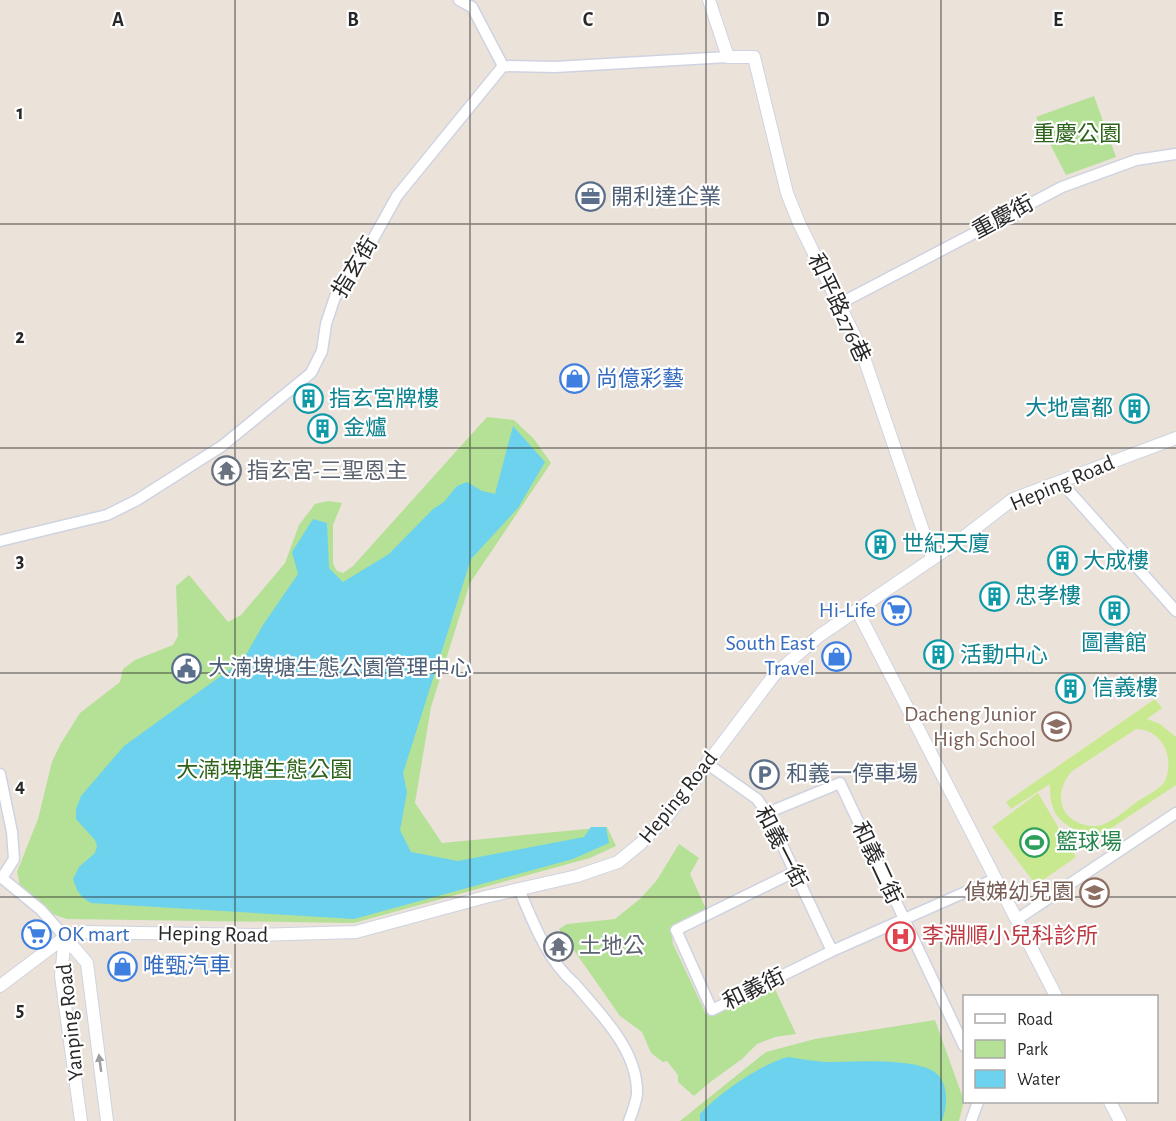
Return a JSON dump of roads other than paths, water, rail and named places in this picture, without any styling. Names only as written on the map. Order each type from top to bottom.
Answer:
[{"type":"street","points":[[459,0],[471,7],[503,66],[555,67],[728,57],[709,0]]},
{"type":"street","name":"和平路276巷","points":[[728,57],[754,57],[787,193],[799,223],[861,350],[932,557]]},
{"type":"street","name":"指玄街","points":[[0,541],[107,515],[137,500],[222,446],[311,373],[322,351],[326,324],[335,297],[367,250],[398,196],[503,66]]},
{"type":"street","name":"重慶街","points":[[839,304],[1062,187],[1136,160],[1176,154]]},
{"type":"street","name":"Heping Road","points":[[0,986],[65,937],[82,932],[255,935],[356,932],[577,876],[618,862],[666,818],[775,674],[819,636],[960,540],[1013,499],[1176,438]]},
{"type":"street","points":[[1061,482],[1176,611]]},
{"type":"street","points":[[857,610],[1055,995]]},
{"type":"street","name":"和義一街","points":[[706,763],[757,800],[767,813],[832,951]]},
{"type":"street","points":[[0,774],[12,832],[14,860],[2,878],[41,910],[65,937]]},
{"type":"street","name":"和義二街","points":[[767,813],[840,783],[963,1044]]},
{"type":"street","points":[[1016,920],[1176,813]]},
{"type":"street","name":"和義街","points":[[794,872],[676,930],[712,1010],[832,951],[995,879]]},
{"type":"street","points":[[519,889],[536,932],[566,976],[575,984],[625,1047],[633,1065],[637,1097],[629,1121]]},
{"type":"street","name":"Yanping Road","points":[[65,937],[61,976],[81,1121]]},
{"type":"street","name":"Yanping Road","points":[[65,937],[87,963],[107,1121]]},
{"type":"street","points":[[971,1121],[977,1103]]},
{"type":"street","points":[[1111,1103],[1120,1121]]},
{"type":"water","name":"大湳埤塘生態公園","points":[[513,426],[545,462],[518,508],[471,559],[403,773],[407,792],[400,830],[411,852],[458,861],[584,837],[591,827],[606,827],[609,843],[573,859],[354,919],[91,903],[82,897],[73,879],[79,867],[95,853],[97,846],[95,840],[76,819],[76,809],[81,796],[124,746],[243,660],[263,625],[298,574],[292,552],[313,519],[327,523],[329,568],[343,582],[389,554],[433,509],[444,502],[457,486],[467,482],[482,491],[495,494]]},
{"type":"water","points":[[788,1057],[825,1062],[903,1063],[931,1070],[939,1076],[946,1092],[942,1121],[700,1121],[700,1114],[729,1089],[753,1073]]},
{"type":"place","name":"開利達企業","points":[[590,197]]},
{"type":"place","name":"尚億彩藝","points":[[575,379]]},
{"type":"place","name":"指玄宮牌樓","points":[[308,399]]},
{"type":"place","name":"大地富都","points":[[1134,408]]},
{"type":"place","name":"金爐","points":[[322,428]]},
{"type":"place","name":"指玄宮-三聖恩主","points":[[226,471]]},
{"type":"place","name":"世紀天廈","points":[[881,544]]},
{"type":"place","name":"大成樓","points":[[1062,561]]},
{"type":"place","name":"忠孝樓","points":[[994,596]]},
{"type":"place","name":"Hi-Life","points":[[897,610]]},
{"type":"place","name":"圖書館","points":[[1114,611]]},
{"type":"place","name":"活動中心","points":[[939,655]]},
{"type":"place","name":"South East Travel","points":[[836,656]]},
{"type":"place","name":"大湳埤塘生態公園管理中心","points":[[187,668]]},
{"type":"place","name":"信義樓","points":[[1071,688]]},
{"type":"place","name":"Dacheng Junior High School","points":[[1057,727]]},
{"type":"place","name":"和義一停車場","points":[[765,774]]},
{"type":"place","name":"籃球場","points":[[1035,842]]},
{"type":"place","name":"偵娣幼兒園","points":[[1095,892]]},
{"type":"place","name":"OK mart","points":[[37,934]]},
{"type":"place","name":"李淵順小兒科診所","points":[[901,936]]},
{"type":"place","name":"土地公","points":[[558,946]]},
{"type":"place","name":"唯甄汽車","points":[[122,966]]},
{"type":"park label","name":"重慶公園","points":[[1077,134]]}]
